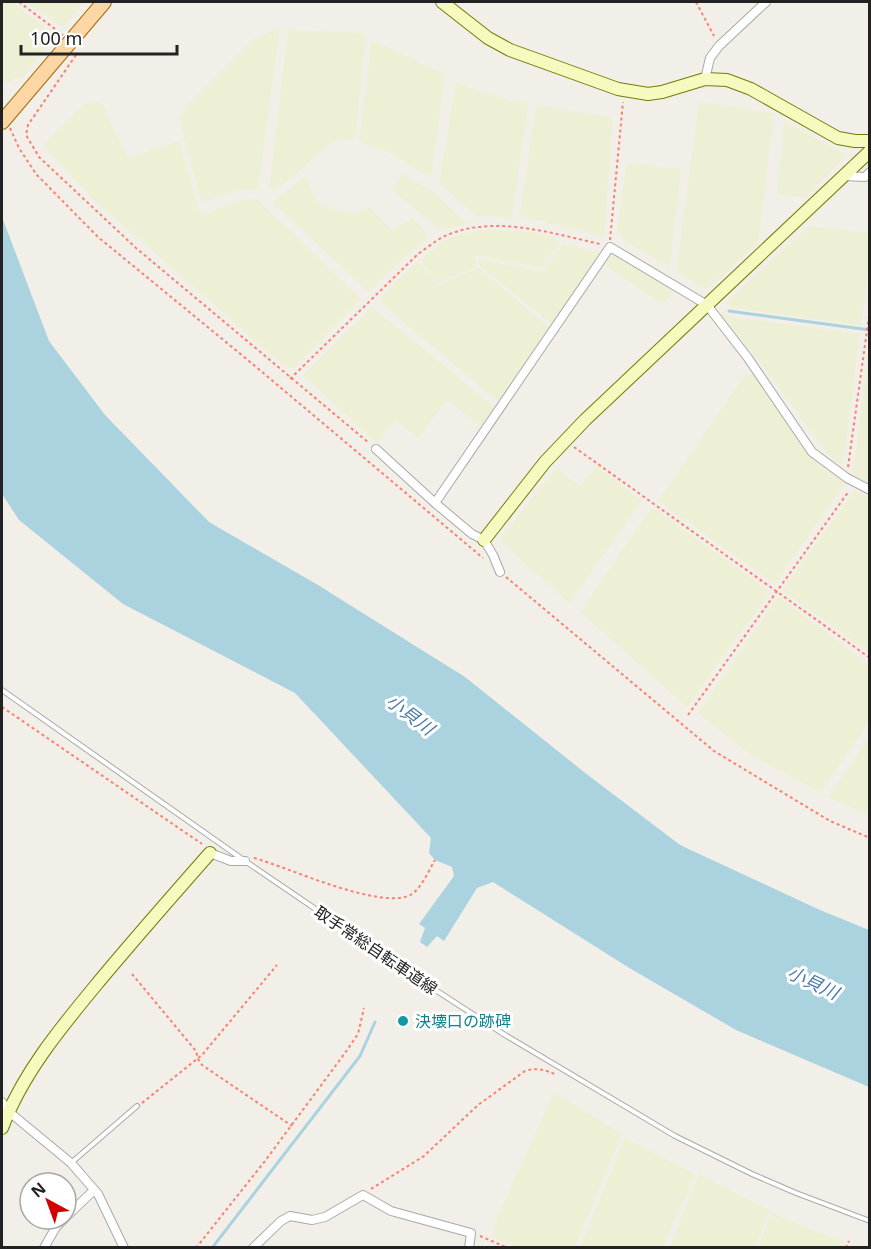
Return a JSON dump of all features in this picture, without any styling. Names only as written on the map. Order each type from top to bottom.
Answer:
[{"type":"main road","points":[[2,122],[104,2]]},
{"type":"street","points":[[442,2],[488,38],[510,50],[626,91],[655,93],[705,79],[727,80],[752,90],[838,138],[870,141]]},
{"type":"street","points":[[705,79],[710,58],[719,46],[766,2]]},
{"type":"street","points":[[484,540],[545,462],[634,372],[870,151]]},
{"type":"street","points":[[843,176],[865,177],[870,172]]},
{"type":"street","points":[[435,503],[610,247],[707,305],[748,358],[812,452],[847,478],[870,490]]},
{"type":"street","points":[[376,449],[435,503],[472,534],[484,540],[500,572]]},
{"type":"street","points":[[2,1128],[5,1106],[62,1026],[210,853],[231,861],[245,861]]},
{"type":"street","points":[[5,1106],[70,1163],[98,1194],[124,1248]]},
{"type":"street","points":[[78,1205],[94,1190]]},
{"type":"street","points":[[253,1248],[281,1221],[290,1216],[312,1220],[325,1217],[363,1195],[392,1211],[471,1233],[469,1248]]},
{"type":"street","points":[[44,1248],[54,1231]]},
{"type":"lane","name":"取手常総自転車道線","points":[[2,690],[245,861],[485,1022],[675,1136],[763,1179],[870,1221]]},
{"type":"lane","points":[[70,1163],[137,1106]]},
{"type":"path","points":[[18,2],[81,48],[28,125],[26,135],[39,157],[136,248],[376,449]]},
{"type":"path","points":[[696,2],[719,46]]},
{"type":"path","points":[[290,379],[418,254],[441,238],[474,227],[518,228],[610,247],[621,108],[626,91]]},
{"type":"path","points":[[847,478],[870,309]]},
{"type":"path","points":[[566,441],[870,658]]},
{"type":"path","points":[[688,715],[856,482]]},
{"type":"path","points":[[2,707],[196,839],[210,853]]},
{"type":"path","points":[[245,861],[254,858],[344,889],[388,899],[402,899],[414,892],[435,860]]},
{"type":"path","points":[[137,1106],[198,1059],[277,965]]},
{"type":"path","points":[[132,974],[196,1051],[202,1065],[292,1126]]},
{"type":"path","points":[[196,1248],[292,1126],[358,1034],[364,1008]]},
{"type":"path","points":[[363,1195],[424,1156],[478,1105],[525,1071],[534,1068],[543,1069],[565,1078]]},
{"type":"path","points":[[471,1233],[508,1248]]},
{"type":"path","points":[[846,1248],[849,1241]]},
{"type":"green space","points":[[2,2],[12,2],[55,36],[22,78],[15,78],[9,83],[2,79]]},
{"type":"green space","points":[[26,2],[85,2],[63,27]]},
{"type":"green space","points":[[280,27],[258,189],[241,190],[201,202],[179,118],[184,109],[254,39]]},
{"type":"green space","points":[[288,30],[366,33],[355,139],[336,140],[274,190],[269,189]]},
{"type":"green space","points":[[372,40],[445,74],[432,172],[428,176],[386,151],[359,142]]},
{"type":"green space","points":[[456,81],[479,92],[528,104],[512,218],[475,215],[439,183]]},
{"type":"green space","points":[[96,102],[104,105],[129,158],[179,141],[200,215],[249,198],[258,200],[361,299],[293,369],[286,367],[95,201],[43,146],[81,106]]},
{"type":"green space","points":[[699,102],[774,113],[758,244],[706,290],[676,271]]},
{"type":"green space","points":[[536,105],[613,118],[604,236],[520,216]]},
{"type":"green space","points":[[784,121],[846,155],[805,198],[777,194]]},
{"type":"green space","points":[[627,163],[681,169],[670,267],[623,240],[617,228]]},
{"type":"green space","points":[[402,174],[432,191],[467,224],[440,230],[392,190]]},
{"type":"green space","points":[[306,176],[311,191],[321,205],[355,215],[369,207],[392,230],[413,218],[429,236],[369,292],[272,202]]},
{"type":"green space","points":[[809,226],[869,233],[869,262],[861,326],[730,307],[725,303]]},
{"type":"green space","points":[[480,230],[525,231],[555,237],[559,243],[542,268],[475,255],[477,267],[436,283],[421,260],[442,242],[455,236]]},
{"type":"green space","points":[[563,244],[601,253],[552,324],[480,266],[478,259],[543,271]]},
{"type":"green space","points":[[612,253],[675,291],[662,304],[604,264]]},
{"type":"green space","points":[[418,261],[437,286],[479,268],[550,328],[499,402],[381,303],[382,295]]},
{"type":"green space","points":[[372,307],[495,408],[480,427],[447,399],[418,438],[395,420],[377,443],[303,375]]},
{"type":"green space","points":[[723,311],[727,316],[860,334],[843,467],[829,456],[756,357],[719,315]]},
{"type":"green space","points":[[869,350],[869,484],[853,474]]},
{"type":"green space","points":[[753,372],[810,452],[825,469],[845,483],[775,584],[658,501],[745,375]]},
{"type":"green space","points":[[597,466],[642,501],[569,603],[499,540],[556,468],[580,486]]},
{"type":"green space","points":[[855,490],[869,498],[869,652],[782,590]]},
{"type":"green space","points":[[652,507],[770,592],[687,707],[580,612]]},
{"type":"green space","points":[[778,597],[869,664],[869,721],[821,792],[752,756],[698,713]]},
{"type":"green space","points":[[869,738],[869,815],[828,797]]},
{"type":"green space","points":[[556,1093],[622,1134],[575,1247],[519,1247],[494,1238],[493,1227],[552,1096]]},
{"type":"green space","points":[[625,1138],[695,1174],[663,1247],[580,1247]]},
{"type":"green space","points":[[699,1174],[770,1210],[755,1247],[669,1247]]},
{"type":"green space","points":[[772,1213],[844,1243],[842,1247],[758,1247]]},
{"type":"water","name":"小貝川","points":[[2,217],[49,341],[105,415],[209,522],[318,585],[465,677],[680,845],[820,910],[869,930],[869,1087],[736,1030],[631,969],[493,882],[477,888],[444,941],[437,936],[427,947],[420,942],[425,928],[419,924],[454,876],[452,867],[435,860],[429,853],[431,838],[295,693],[123,604],[19,520],[2,494]]},
{"type":"waterway","points":[[729,311],[870,330]]},
{"type":"waterway","points":[[212,1248],[360,1056],[375,1022]]},
{"type":"place","name":"決壊口の跡碑","points":[[403,1021]]}]
